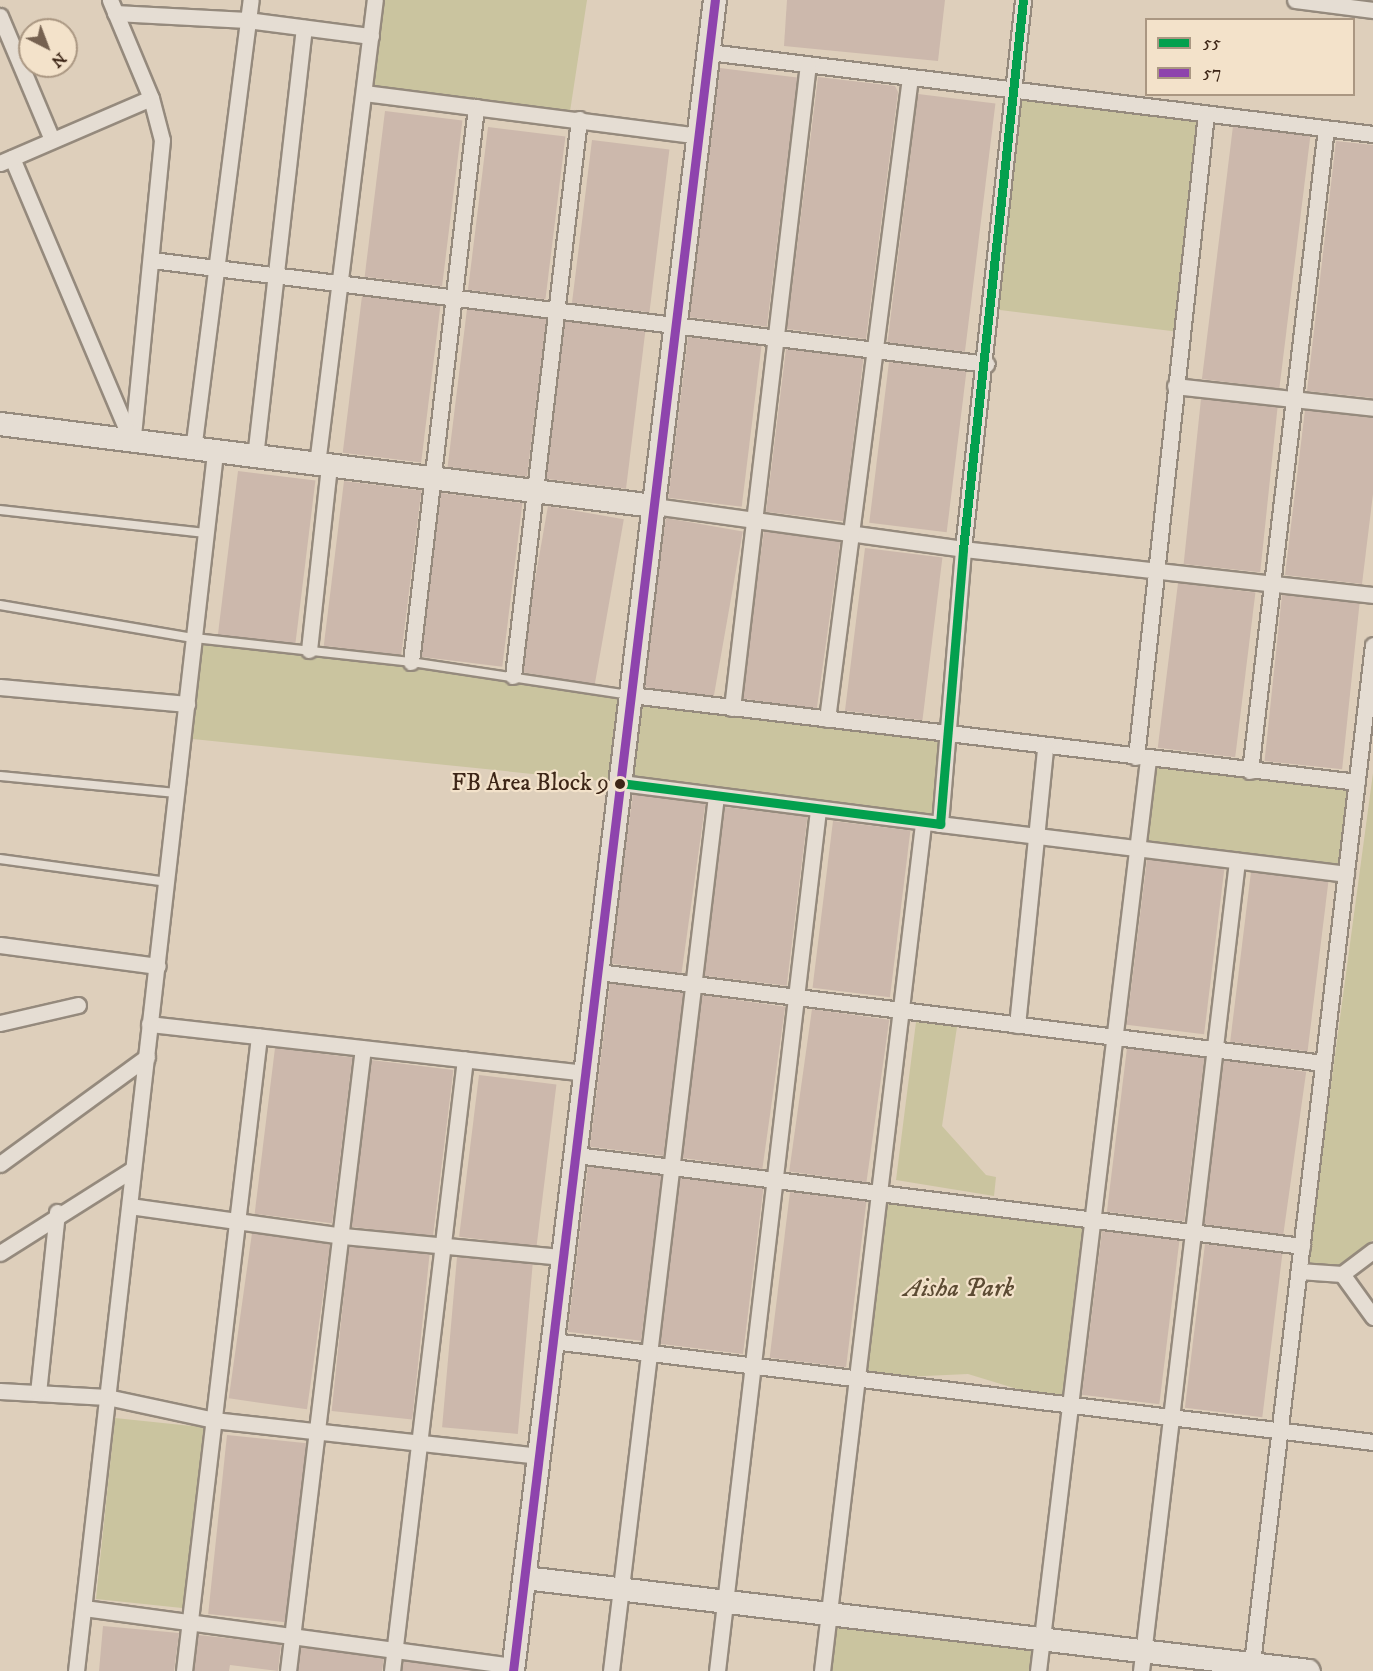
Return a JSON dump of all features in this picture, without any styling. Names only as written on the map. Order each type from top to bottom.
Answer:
[{"type":"street","points":[[193,450],[214,268],[251,0]]},
{"type":"street","points":[[309,650],[340,283],[375,0]]},
{"type":"street","points":[[84,1608],[293,1634],[514,1668],[715,0]]},
{"type":"street","points":[[940,824],[963,549],[987,364],[1023,0]]},
{"type":"street","points":[[1295,0],[1373,10]]},
{"type":"street","points":[[132,444],[153,260],[162,140],[151,98],[112,6],[371,36]]},
{"type":"street","points":[[0,16],[52,140]]},
{"type":"street","points":[[255,457],[304,28]]},
{"type":"street","points":[[709,52],[1373,134]]},
{"type":"street","points":[[732,708],[808,64]]},
{"type":"street","points":[[827,720],[910,77]]},
{"type":"street","points":[[364,93],[699,136]]},
{"type":"street","points":[[132,444],[6,160],[151,98]]},
{"type":"street","points":[[411,662],[476,107]]},
{"type":"street","points":[[1038,1671],[1137,849],[1142,758],[1175,386],[1206,114]]},
{"type":"street","points":[[513,676],[579,119]]},
{"type":"street","points":[[1250,771],[1270,584],[1326,128]]},
{"type":"street","points":[[153,260],[987,364]]},
{"type":"street","points":[[1175,386],[1294,396],[1373,408]]},
{"type":"street","points":[[0,424],[132,444],[756,518],[963,549],[1373,595]]},
{"type":"street","points":[[76,1671],[215,453]]},
{"type":"street","points":[[1252,1668],[1373,645]]},
{"type":"street","points":[[0,687],[187,704]]},
{"type":"street","points":[[631,695],[949,736],[1357,782]]},
{"type":"street","points":[[1017,1025],[1045,747]]},
{"type":"street","points":[[621,783],[923,824],[940,824],[1346,874]]},
{"type":"street","points":[[611,1671],[716,796]]},
{"type":"street","points":[[717,1671],[756,1369],[775,1179],[818,810]]},
{"type":"street","points":[[822,1671],[883,1192],[923,824]]},
{"type":"street","points":[[1143,1661],[1237,861]]},
{"type":"street","points":[[0,945],[158,966]]},
{"type":"street","points":[[598,972],[1323,1063]]},
{"type":"street","points":[[0,1023],[78,1005]]},
{"type":"street","points":[[149,1024],[586,1073]]},
{"type":"street","points":[[184,1671],[239,1222],[259,1036]]},
{"type":"street","points":[[288,1671],[343,1236],[363,1048]]},
{"type":"street","points":[[0,1164],[147,1057]]},
{"type":"street","points":[[392,1671],[445,1246],[465,1059]]},
{"type":"street","points":[[576,1155],[1302,1245]]},
{"type":"street","points":[[0,1253],[57,1212],[133,1169]]},
{"type":"street","points":[[130,1206],[343,1236],[563,1257]]},
{"type":"street","points":[[38,1393],[57,1212]]},
{"type":"street","points":[[1299,1271],[1342,1274],[1373,1251]]},
{"type":"street","points":[[1342,1274],[1373,1317]]},
{"type":"street","points":[[554,1341],[756,1369],[860,1379],[1373,1442]]},
{"type":"street","points":[[0,1391],[107,1397],[214,1420],[539,1456]]},
{"type":"street","points":[[525,1578],[1042,1639],[1143,1661],[1309,1671]]},
{"type":"lane","points":[[0,510],[206,533]]},
{"type":"lane","points":[[0,605],[194,638],[411,662],[631,695]]},
{"type":"lane","points":[[0,776],[177,793]]},
{"type":"lane","points":[[0,860],[167,882]]},
{"type":"green space","points":[[375,0],[587,0],[569,118],[364,93]]},
{"type":"green space","points":[[1013,89],[1207,113],[1180,332],[986,308]]},
{"type":"green space","points":[[194,638],[411,662],[949,736],[940,824],[621,783],[183,738]]},
{"type":"green space","points":[[1148,759],[1357,781],[1347,871],[1138,850]]},
{"type":"green space","points":[[1373,773],[1373,1240],[1340,1266],[1307,1263]]},
{"type":"green space","points":[[916,1022],[957,1027],[942,1126],[986,1175],[996,1177],[994,1196],[896,1180]]},
{"type":"green space","name":"Aisha Park","points":[[883,1192],[1093,1218],[1070,1405],[968,1374],[860,1379]]},
{"type":"green space","points":[[115,1418],[204,1427],[184,1608],[96,1599]]},
{"type":"green space","points":[[829,1614],[1042,1639],[1038,1671],[822,1671]]},
{"type":"building","points":[[787,0],[945,0],[938,61],[784,46]]},
{"type":"building","points":[[720,68],[797,78],[767,327],[689,317]]},
{"type":"building","points":[[818,77],[895,86],[898,92],[866,339],[787,329]]},
{"type":"building","points":[[918,94],[995,104],[965,352],[888,342]]},
{"type":"building","points":[[385,111],[462,121],[442,286],[365,277]]},
{"type":"building","points":[[1233,126],[1310,136],[1279,389],[1202,379]]},
{"type":"building","points":[[488,127],[565,137],[545,299],[468,290]]},
{"type":"building","points":[[592,140],[669,150],[649,312],[572,303]]},
{"type":"building","points":[[1336,141],[1373,145],[1373,398],[1307,391]]},
{"type":"building","points":[[362,296],[440,306],[421,462],[343,453]]},
{"type":"building","points":[[467,309],[546,319],[527,477],[448,467]]},
{"type":"building","points":[[565,321],[645,331],[626,489],[546,479]]},
{"type":"building","points":[[688,337],[761,346],[742,507],[668,498]]},
{"type":"building","points":[[786,349],[863,359],[843,521],[766,512]]},
{"type":"building","points":[[889,362],[966,372],[947,532],[869,523]]},
{"type":"building","points":[[1201,399],[1278,407],[1260,572],[1184,564]]},
{"type":"building","points":[[1305,410],[1373,418],[1373,494],[1362,584],[1285,575]]},
{"type":"building","points":[[238,471],[315,481],[295,644],[218,635]]},
{"type":"building","points":[[344,481],[421,491],[401,655],[324,646]]},
{"type":"building","points":[[441,493],[522,503],[502,667],[421,657]]},
{"type":"building","points":[[548,506],[624,519],[595,685],[519,671]]},
{"type":"building","points":[[666,518],[743,532],[713,699],[636,685]]},
{"type":"building","points":[[764,531],[840,542],[817,709],[740,698]]},
{"type":"building","points":[[865,548],[942,558],[922,720],[845,711]]},
{"type":"building","points":[[1178,583],[1255,593],[1235,757],[1158,748]]},
{"type":"building","points":[[1282,595],[1360,603],[1342,769],[1265,761]]},
{"type":"building","points":[[633,794],[705,804],[681,973],[609,963]]},
{"type":"building","points":[[725,807],[807,817],[787,986],[704,976]]},
{"type":"building","points":[[833,821],[910,831],[890,997],[813,988]]},
{"type":"building","points":[[1147,859],[1224,869],[1204,1034],[1127,1025]]},
{"type":"building","points":[[1251,872],[1328,882],[1308,1051],[1230,1042]]},
{"type":"building","points":[[610,983],[683,992],[663,1156],[590,1147]]},
{"type":"building","points":[[702,995],[785,1007],[762,1169],[679,1157]]},
{"type":"building","points":[[812,1009],[889,1020],[866,1182],[789,1171]]},
{"type":"building","points":[[275,1048],[352,1058],[332,1223],[255,1214]]},
{"type":"building","points":[[1127,1048],[1204,1058],[1184,1221],[1107,1212]]},
{"type":"building","points":[[371,1060],[453,1070],[433,1237],[351,1227]]},
{"type":"building","points":[[1223,1060],[1306,1072],[1283,1235],[1200,1223]]},
{"type":"building","points":[[479,1075],[556,1085],[537,1246],[459,1237]]},
{"type":"building","points":[[588,1166],[661,1175],[641,1341],[568,1332]]},
{"type":"building","points":[[680,1178],[763,1188],[743,1354],[660,1344]]},
{"type":"building","points":[[790,1192],[866,1201],[846,1367],[770,1358]]},
{"type":"building","points":[[1102,1231],[1179,1241],[1159,1404],[1082,1395]]},
{"type":"building","points":[[252,1233],[330,1244],[307,1409],[229,1398]]},
{"type":"building","points":[[1205,1244],[1282,1254],[1262,1417],[1185,1408]]},
{"type":"building","points":[[349,1246],[430,1254],[412,1420],[332,1411]]},
{"type":"building","points":[[457,1257],[533,1264],[518,1434],[442,1427]]},
{"type":"building","points":[[227,1435],[307,1443],[288,1622],[208,1614]]},
{"type":"building","points":[[103,1626],[179,1633],[174,1671],[99,1671]]},
{"type":"building","points":[[198,1635],[281,1644],[278,1671],[230,1665],[229,1671],[194,1671]]},
{"type":"building","points":[[301,1647],[384,1658],[382,1671],[298,1671]]},
{"type":"building","points":[[403,1661],[476,1671],[402,1671]]},
{"type":"transit line","name":"57","points":[[513,1671],[715,0]]},
{"type":"transit line","name":"55","points":[[621,783],[940,824],[963,549],[1023,0]]},
{"type":"place","name":"FB Area Block 9","points":[[620,784]]}]
